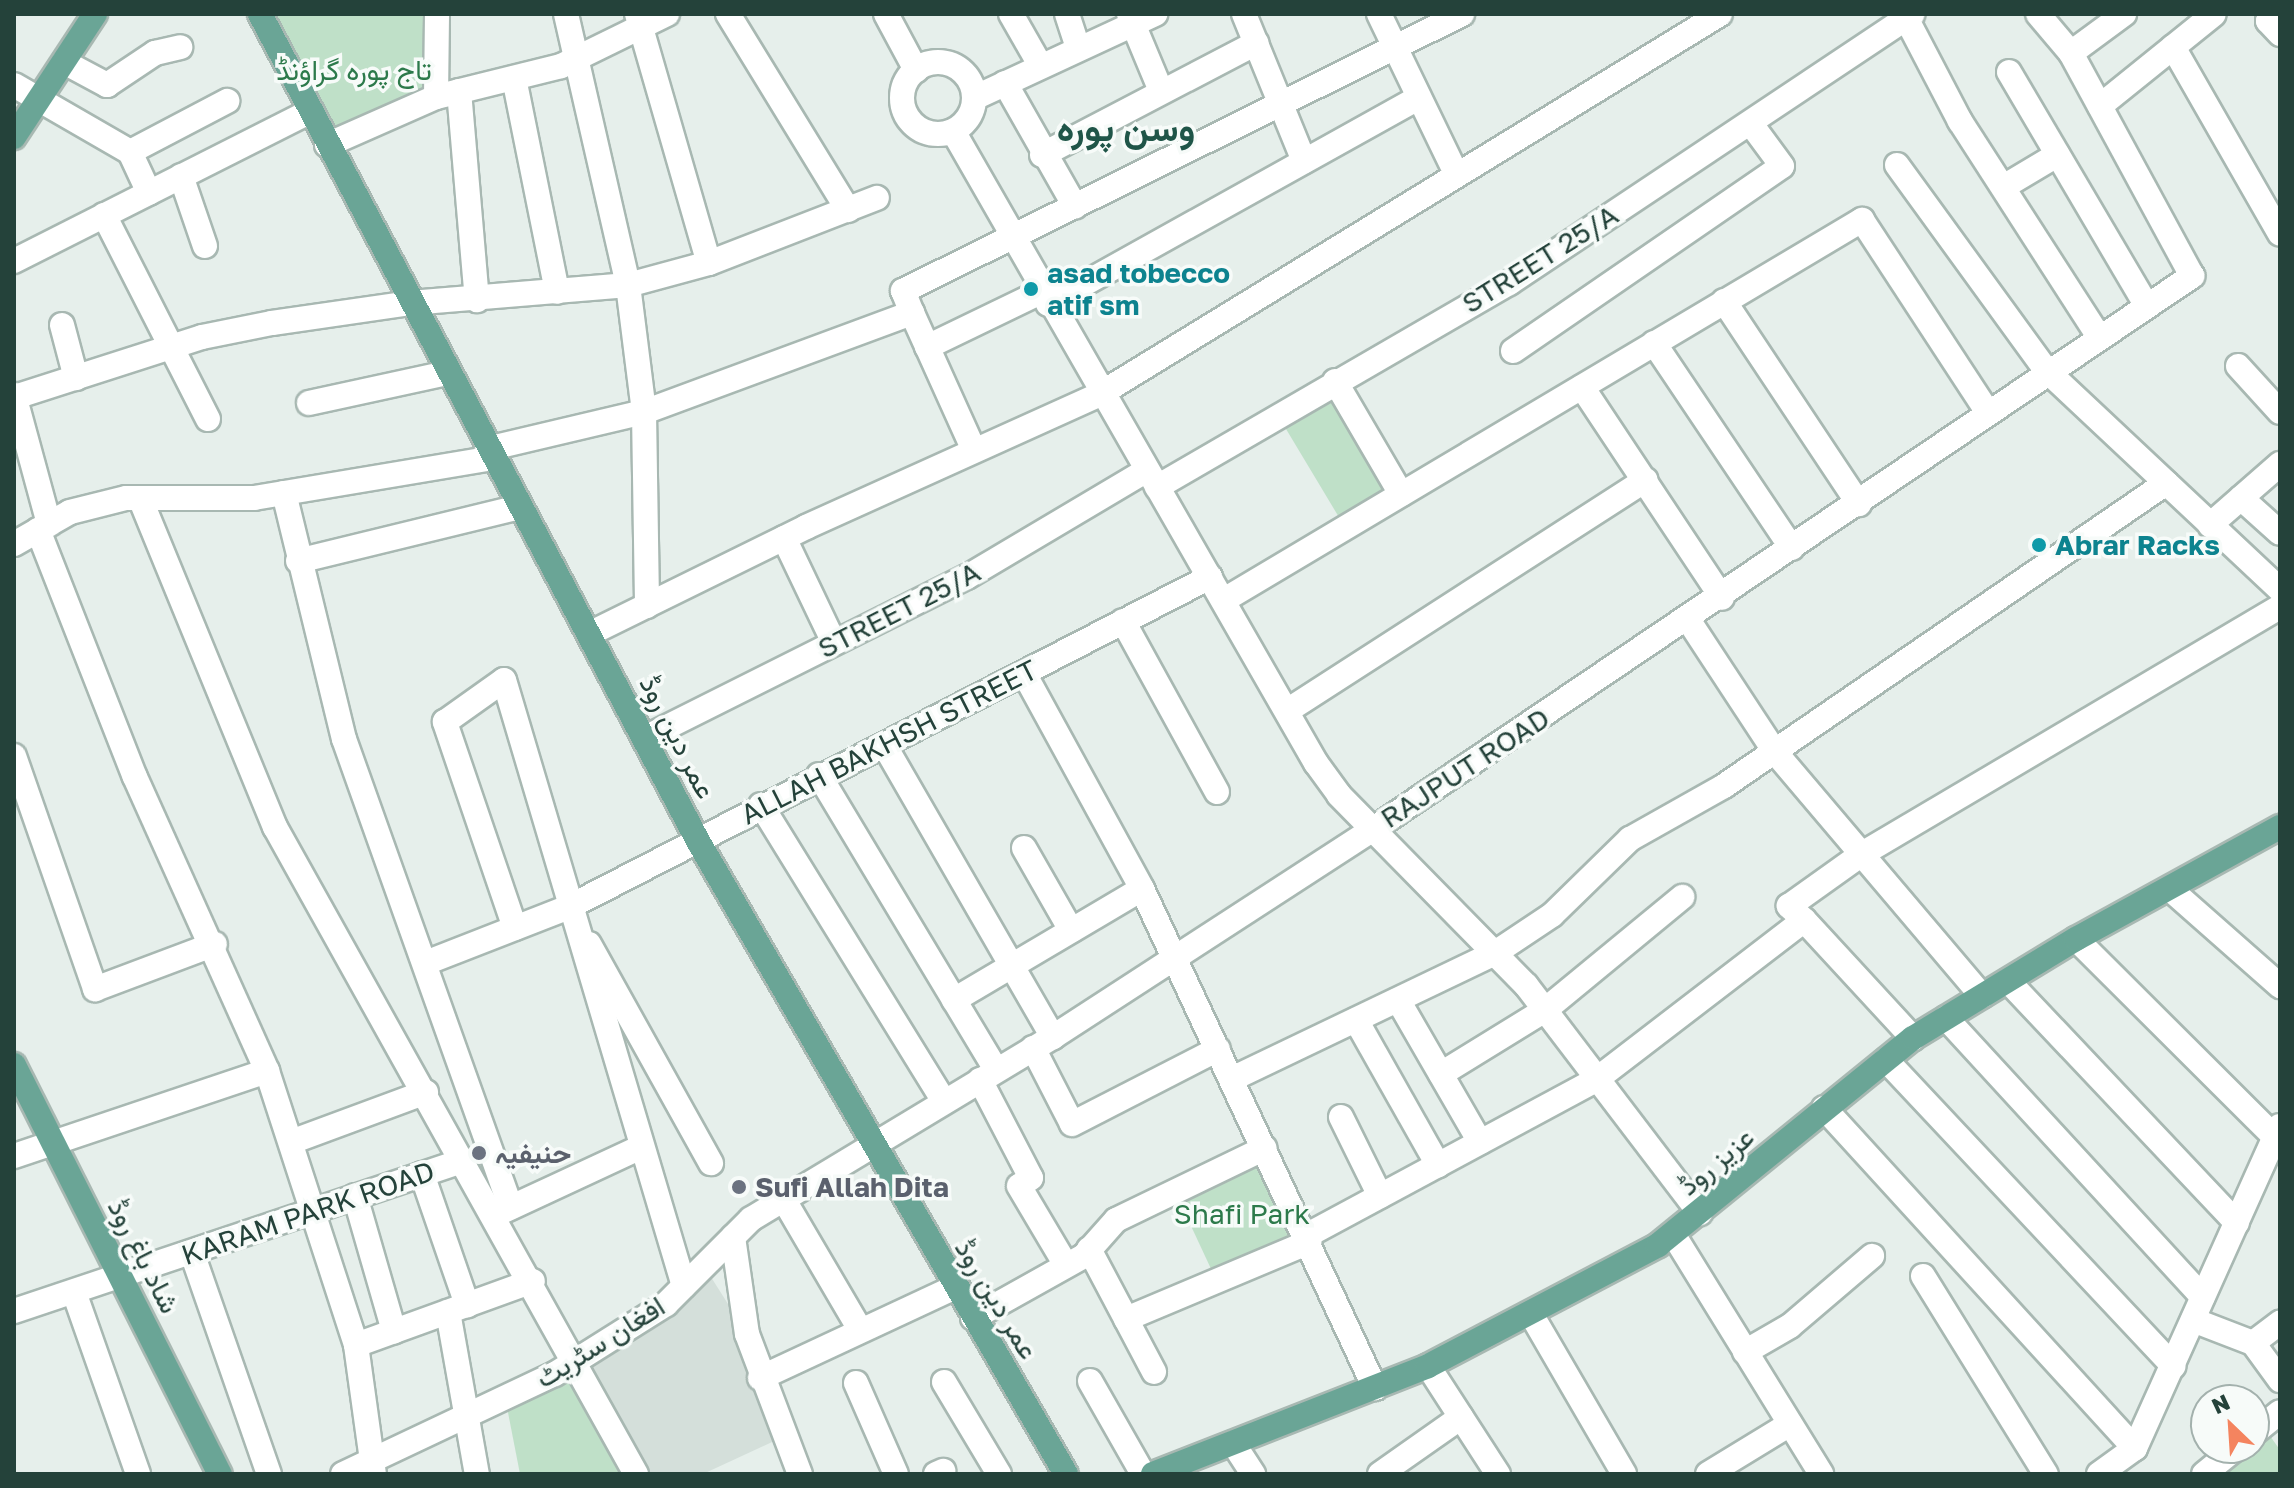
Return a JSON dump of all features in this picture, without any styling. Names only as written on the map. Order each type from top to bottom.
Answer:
[{"type":"main road","name":"عمر دین روڈ","points":[[260,14],[490,454],[591,633],[698,841],[872,1147],[1066,1474]]},
{"type":"main road","points":[[14,137],[92,16]]},
{"type":"main road","name":"عزیز روڈ","points":[[1153,1474],[1428,1366],[1531,1314],[1673,1234],[1913,1038],[2076,939],[2280,827]]},
{"type":"main road","name":"شاد باغ روڈ","points":[[14,1065],[220,1474]]},
{"type":"street","points":[[437,14],[477,300]]},
{"type":"street","points":[[566,14],[628,285],[644,412],[647,606]]},
{"type":"street","points":[[327,145],[447,94],[514,78],[576,58],[639,20],[667,14]]},
{"type":"street","points":[[728,14],[848,210]]},
{"type":"street","points":[[886,14],[916,70]]},
{"type":"street","points":[[1011,14],[1039,63]]},
{"type":"street","points":[[1067,14],[1078,47]]},
{"type":"street","points":[[1244,14],[1304,161]]},
{"type":"street","points":[[1379,14],[1417,99],[1455,171]]},
{"type":"street","points":[[974,450],[903,291],[1010,240],[1280,101],[1462,14]]},
{"type":"street","points":[[591,633],[784,538],[1100,394],[1455,171],[1720,14]]},
{"type":"street","points":[[2038,14],[2071,53],[2100,106],[2214,14]]},
{"type":"street","points":[[2071,53],[2124,14]]},
{"type":"street","points":[[2272,14],[2268,21],[2280,34]]},
{"type":"street","points":[[1908,15],[1960,121],[2005,186],[2098,335]]},
{"type":"street","name":"STREET 25/A","points":[[645,738],[967,577],[1335,381],[1509,283],[1751,124],[1908,15]]},
{"type":"street","points":[[974,98],[1039,63],[1139,17],[1161,91]]},
{"type":"street","points":[[639,20],[709,263]]},
{"type":"street","points":[[1042,155],[1256,43]]},
{"type":"street","points":[[64,62],[107,85],[155,53],[180,47]]},
{"type":"street","points":[[2173,47],[2280,234]]},
{"type":"street","points":[[949,64],[969,81],[974,98],[968,117],[953,131],[933,133],[909,120],[902,94],[916,70],[949,64]]},
{"type":"street","points":[[2009,72],[2146,305]]},
{"type":"street","points":[[514,78],[557,292]]},
{"type":"street","points":[[1005,83],[1042,155],[1075,206]]},
{"type":"street","points":[[14,85],[42,96],[130,152],[149,193]]},
{"type":"street","points":[[927,347],[1044,298],[1417,99]]},
{"type":"street","points":[[130,152],[227,101]]},
{"type":"street","name":"RAJPUT ROAD","points":[[872,1147],[1043,1043],[1689,621],[1859,504],[2045,369],[2192,276],[2100,106]]},
{"type":"street","points":[[14,261],[309,112]]},
{"type":"street","points":[[1513,351],[1782,166],[1751,124]]},
{"type":"street","points":[[953,131],[1010,240],[1290,709],[1316,763],[1372,830],[1495,953],[1545,1010],[1700,1213]]},
{"type":"street","points":[[2005,186],[2057,155]]},
{"type":"street","points":[[1897,165],[2045,369],[2280,590]]},
{"type":"street","points":[[181,176],[205,246]]},
{"type":"street","points":[[374,1467],[356,1345],[314,1210],[267,1071],[215,944],[135,777],[44,527],[14,396],[171,347],[410,303],[477,300],[628,285],[709,263],[877,198]]},
{"type":"street","points":[[104,215],[208,419]]},
{"type":"street","points":[[1224,600],[1862,220],[1987,411]]},
{"type":"street","points":[[1724,301],[1859,504]]},
{"type":"street","points":[[14,544],[70,512],[140,498],[284,493],[490,454],[644,412],[912,313]]},
{"type":"street","points":[[62,325],[76,378]]},
{"type":"street","points":[[1654,343],[1792,548]]},
{"type":"street","points":[[2238,366],[2280,412]]},
{"type":"street","points":[[309,403],[447,373]]},
{"type":"street","points":[[1335,381],[1401,494]]},
{"type":"street","points":[[1582,387],[1722,598]]},
{"type":"street","points":[[2210,525],[2280,464]]},
{"type":"street","points":[[1290,709],[1646,480]]},
{"type":"street","points":[[1232,1079],[1495,953],[1552,915],[1630,839],[1775,752],[2166,483]]},
{"type":"street","points":[[284,493],[298,561],[344,739],[428,962],[503,1211],[533,1281],[636,1474]]},
{"type":"street","points":[[140,498],[275,827],[464,1160],[503,1211]]},
{"type":"street","points":[[2241,498],[2280,533]]},
{"type":"street","points":[[298,561],[519,507]]},
{"type":"street","points":[[784,538],[834,643]]},
{"type":"street","name":"ALLAH BAKHSH STREET","points":[[428,962],[569,907],[819,775],[886,748],[1210,577]]},
{"type":"street","points":[[1913,1038],[1789,906],[1862,854],[2280,607]]},
{"type":"street","points":[[1123,621],[1217,792]]},
{"type":"street","points":[[1689,621],[1775,752],[1982,996]]},
{"type":"street","points":[[1025,675],[1142,889],[1375,1388]]},
{"type":"street","points":[[515,928],[445,722],[504,680],[639,1148],[684,1286]]},
{"type":"street","points":[[886,748],[1013,969],[1072,1124],[1218,1049]]},
{"type":"street","points":[[14,756],[95,989],[215,944]]},
{"type":"street","points":[[819,775],[954,1000],[1031,1178],[1019,1186],[1066,1265]]},
{"type":"street","points":[[761,805],[944,1101]]},
{"type":"street","points":[[1024,848],[1071,930]]},
{"type":"street","points":[[954,1000],[1013,969],[1071,930],[1142,889]]},
{"type":"street","points":[[2170,889],[2280,986]]},
{"type":"street","points":[[1441,1074],[1545,1010],[1682,897]]},
{"type":"street","points":[[569,907],[711,1163]]},
{"type":"street","points":[[1126,1319],[1307,1239],[1597,1079],[1804,920]]},
{"type":"street","points":[[2076,939],[2278,1132],[2135,1448],[2106,1472]]},
{"type":"street","points":[[2008,981],[2237,1223]]},
{"type":"street","points":[[1398,1000],[1480,1142]]},
{"type":"street","points":[[1946,1018],[2203,1297]]},
{"type":"street","points":[[1356,1020],[1438,1165]]},
{"type":"street","points":[[1886,1060],[2173,1366]]},
{"type":"street","points":[[14,1156],[267,1071]]},
{"type":"street","points":[[291,1142],[426,1092]]},
{"type":"street","points":[[1824,1108],[2135,1448]]},
{"type":"street","points":[[1341,1117],[1380,1196]]},
{"type":"street","name":"افغان سٹریٹ","points":[[343,1474],[374,1467],[577,1360],[684,1286],[733,1237],[784,1200],[872,1147]]},
{"type":"street","points":[[503,1211],[639,1148]]},
{"type":"street","points":[[973,1318],[1066,1265],[1089,1249],[1116,1220],[1265,1148]]},
{"type":"street","name":"KARAM PARK ROAD","points":[[14,1311],[464,1160]]},
{"type":"street","points":[[422,1174],[458,1308],[466,1416],[477,1474]]},
{"type":"street","points":[[355,1196],[394,1331]]},
{"type":"street","points":[[784,1200],[859,1328]]},
{"type":"street","points":[[1673,1234],[1821,1474]]},
{"type":"street","points":[[733,1237],[760,1378],[793,1471]]},
{"type":"street","points":[[1089,1249],[1154,1372]]},
{"type":"street","points":[[192,1253],[269,1474]]},
{"type":"street","points":[[1745,1352],[1790,1326],[1872,1256]]},
{"type":"street","points":[[1923,1276],[2046,1474]]},
{"type":"street","points":[[356,1345],[533,1281]]},
{"type":"street","points":[[760,1378],[859,1328],[955,1287]]},
{"type":"street","points":[[74,1292],[138,1474]]},
{"type":"street","points":[[1531,1314],[1624,1474]]},
{"type":"street","points":[[2193,1320],[2253,1343],[2280,1380]]},
{"type":"street","points":[[2253,1343],[2280,1323]]},
{"type":"street","points":[[1428,1366],[1498,1474]]},
{"type":"street","points":[[1090,1381],[1143,1474]]},
{"type":"street","points":[[944,1382],[999,1474]]},
{"type":"street","points":[[856,1383],[896,1474]]},
{"type":"street","points":[[1380,1474],[1461,1417]]},
{"type":"street","points":[[1708,1474],[1790,1424]]},
{"type":"street","points":[[1233,1443],[1253,1474]]},
{"type":"shaded area","points":[[704,1266],[747,1334],[785,1436],[703,1474],[636,1474],[577,1360]]},
{"type":"green space","name":"تاج پورہ گراؤنڈ","points":[[263,14],[437,14],[436,97],[327,145]]},
{"type":"green space","points":[[1335,398],[1389,487],[1339,517],[1285,428]]},
{"type":"green space","name":"Shafi Park","points":[[1265,1148],[1309,1242],[1218,1285],[1174,1190]]},
{"type":"green space","points":[[577,1360],[636,1474],[520,1474],[505,1397]]},
{"type":"green space","points":[[2270,1436],[2280,1450],[2280,1474],[2204,1474],[2216,1464],[2270,1464]]},
{"type":"place","name":"asad tobecco atif sm","points":[[1031,289]]},
{"type":"place","name":"Abrar Racks","points":[[2039,545]]},
{"type":"place","name":"حنیفیہ","points":[[479,1153]]},
{"type":"place","name":"Sufi Allah Dita","points":[[739,1187]]},
{"type":"district","name":"وسن پورہ","points":[[1126,128]]}]
